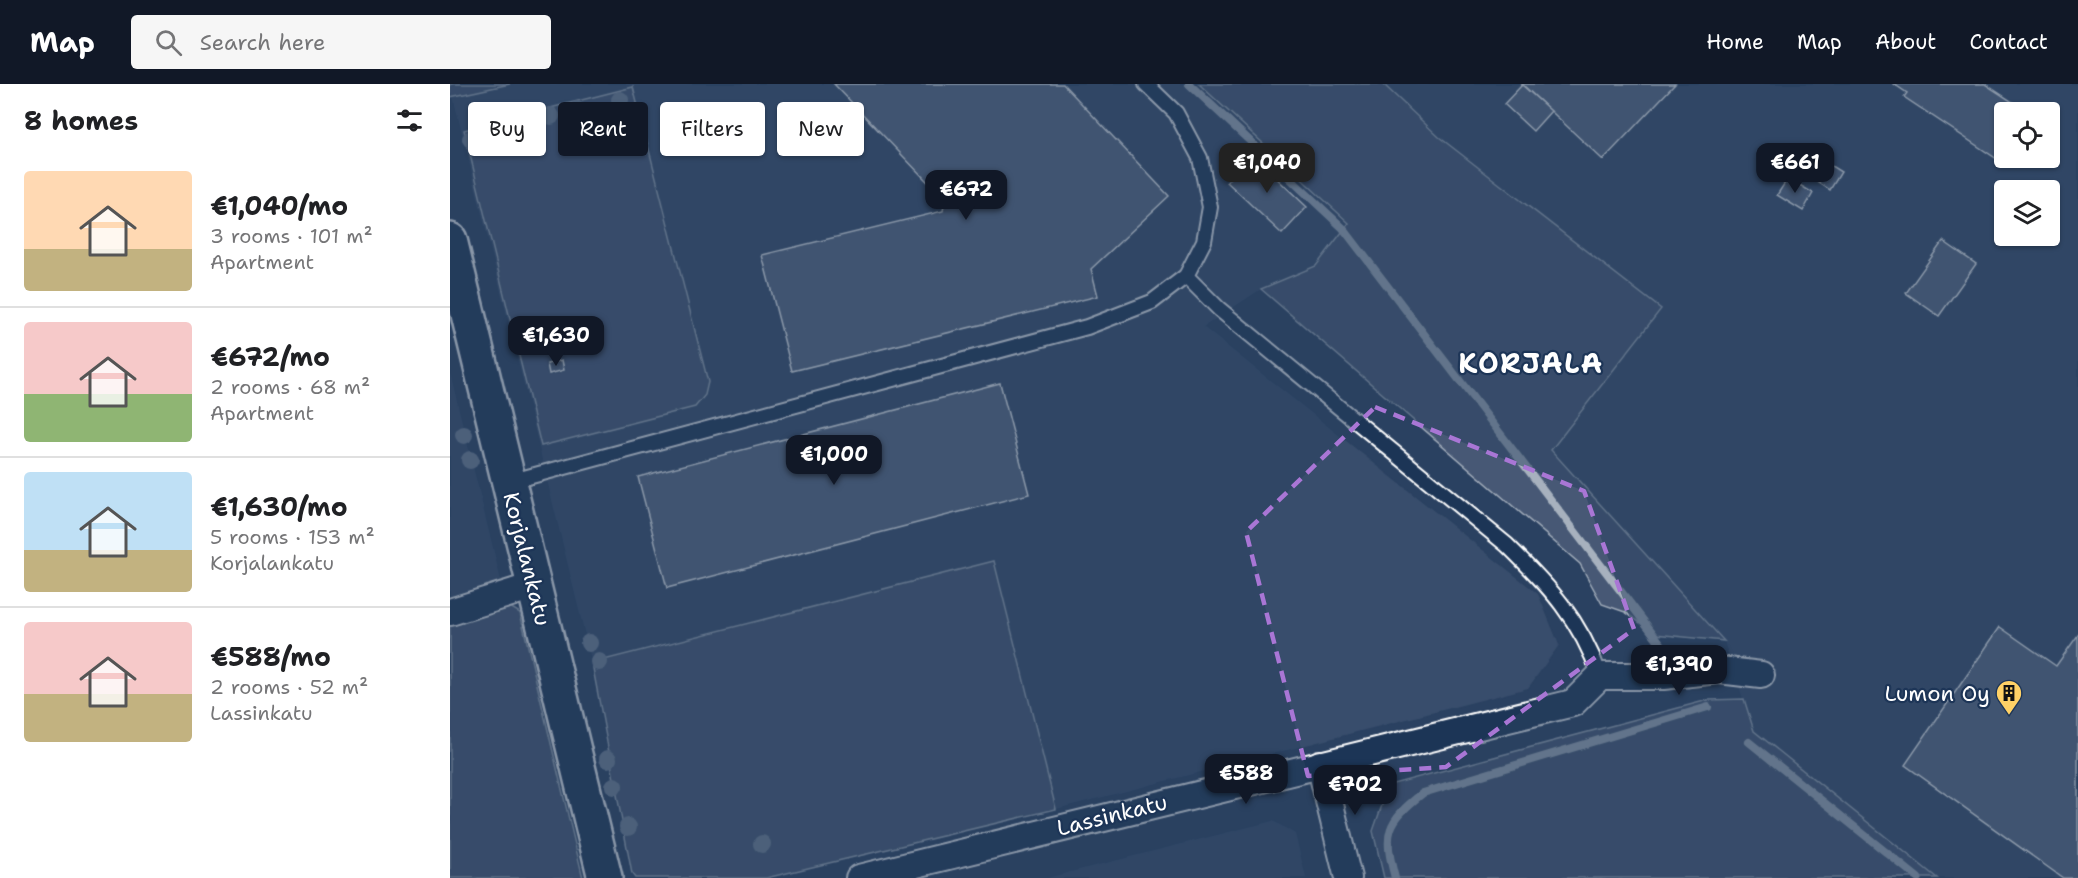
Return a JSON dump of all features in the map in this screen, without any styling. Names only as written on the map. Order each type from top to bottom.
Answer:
[{"type":"street","name":"Korjalankatu","points":[[450,240],[605,878]]},
{"type":"street","points":[[450,612],[533,586]]},
{"type":"street","points":[[1600,676],[1663,676],[1719,670],[1761,675]]},
{"type":"street","name":"Lassinkatu","points":[[859,878],[1574,703],[1600,676]]},
{"type":"street","points":[[1320,764],[1348,878]]},
{"type":"lane","points":[[508,482],[1087,327],[1152,302],[1186,276],[1204,241],[1210,207],[1200,158],[1176,112],[1146,84]]},
{"type":"lane","points":[[1186,276],[1219,309],[1507,545],[1548,586],[1571,614],[1589,645],[1600,676]]},
{"type":"highlighted area","points":[[1375,407],[1584,491],[1634,629],[1446,767],[1308,776],[1246,532]]},
{"type":"shaded area","points":[[450,84],[1199,84],[1349,223],[1316,266],[1261,289],[1203,327],[1538,594],[1559,645],[1528,688],[1056,809],[994,561],[592,663]]},
{"type":"shaded area","points":[[450,84],[510,84],[450,97]]},
{"type":"shaded area","points":[[1199,84],[1383,84],[1439,137],[1661,309],[1551,450],[1724,641],[1655,634],[1625,612],[1602,604],[1580,564],[1261,289],[1316,266],[1349,223]]},
{"type":"shaded area","points":[[1383,84],[2078,84],[2078,878],[1937,878],[1754,731],[1724,641],[1551,449],[1439,137]]},
{"type":"shaded area","points":[[633,87],[637,102],[574,102]]},
{"type":"shaded area","points":[[558,106],[558,156],[648,156],[648,146],[708,382],[705,395],[695,407],[541,446],[470,156],[546,156],[546,109]]},
{"type":"shaded area","points":[[468,129],[468,146],[464,130]]},
{"type":"shaded area","points":[[450,373],[501,581],[450,597]]},
{"type":"shaded area","points":[[994,561],[1056,809],[766,878],[635,878],[632,874],[592,663]]},
{"type":"shaded area","points":[[505,604],[520,613],[583,878],[450,878],[450,621]]},
{"type":"shaded area","points":[[1744,699],[1754,731],[1937,878],[1384,878],[1373,831],[1389,785],[1708,700]]},
{"type":"shaded area","points":[[1273,821],[1295,834],[1306,878],[1047,878]]},
{"type":"building","points":[[834,84],[1063,84],[1169,196],[1091,269],[1098,296],[792,371],[762,255],[943,211],[945,200],[864,115],[864,102],[851,102]]},
{"type":"building","points":[[1522,84],[1675,84],[1603,160]]},
{"type":"building","points":[[1894,84],[1985,84],[2013,102],[1994,102],[1994,157],[1904,97],[1907,93]]},
{"type":"building","points":[[1522,85],[1551,111],[1533,131],[1504,104]]},
{"type":"building","points":[[1252,155],[1307,207],[1282,234],[1227,182]]},
{"type":"building","points":[[1815,156],[1841,172],[1830,190],[1805,174]]},
{"type":"building","points":[[1788,178],[1813,193],[1803,211],[1777,195]]},
{"type":"building","points":[[1943,241],[1976,264],[1939,316],[1906,293]]},
{"type":"building","points":[[549,321],[552,330],[537,334],[535,324]]},
{"type":"building","points":[[562,360],[564,370],[549,374],[547,364]]},
{"type":"building","points":[[1000,383],[1029,494],[667,588],[638,477]]},
{"type":"building","name":"Lumon Oy","points":[[2000,627],[2056,666],[2078,635],[2078,878],[2063,878],[1905,765]]},
{"type":"waterway","points":[[1189,84],[1343,228],[1665,649]]},
{"type":"waterway","points":[[1395,878],[1389,850],[1391,830],[1401,812],[1423,793],[1708,707]]},
{"type":"waterway","points":[[1749,742],[1918,878]]},
{"type":"place","name":"Lumon Oy","points":[[2009,716]]},
{"type":"district","name":"KORJALA","points":[[1531,363]]}]
